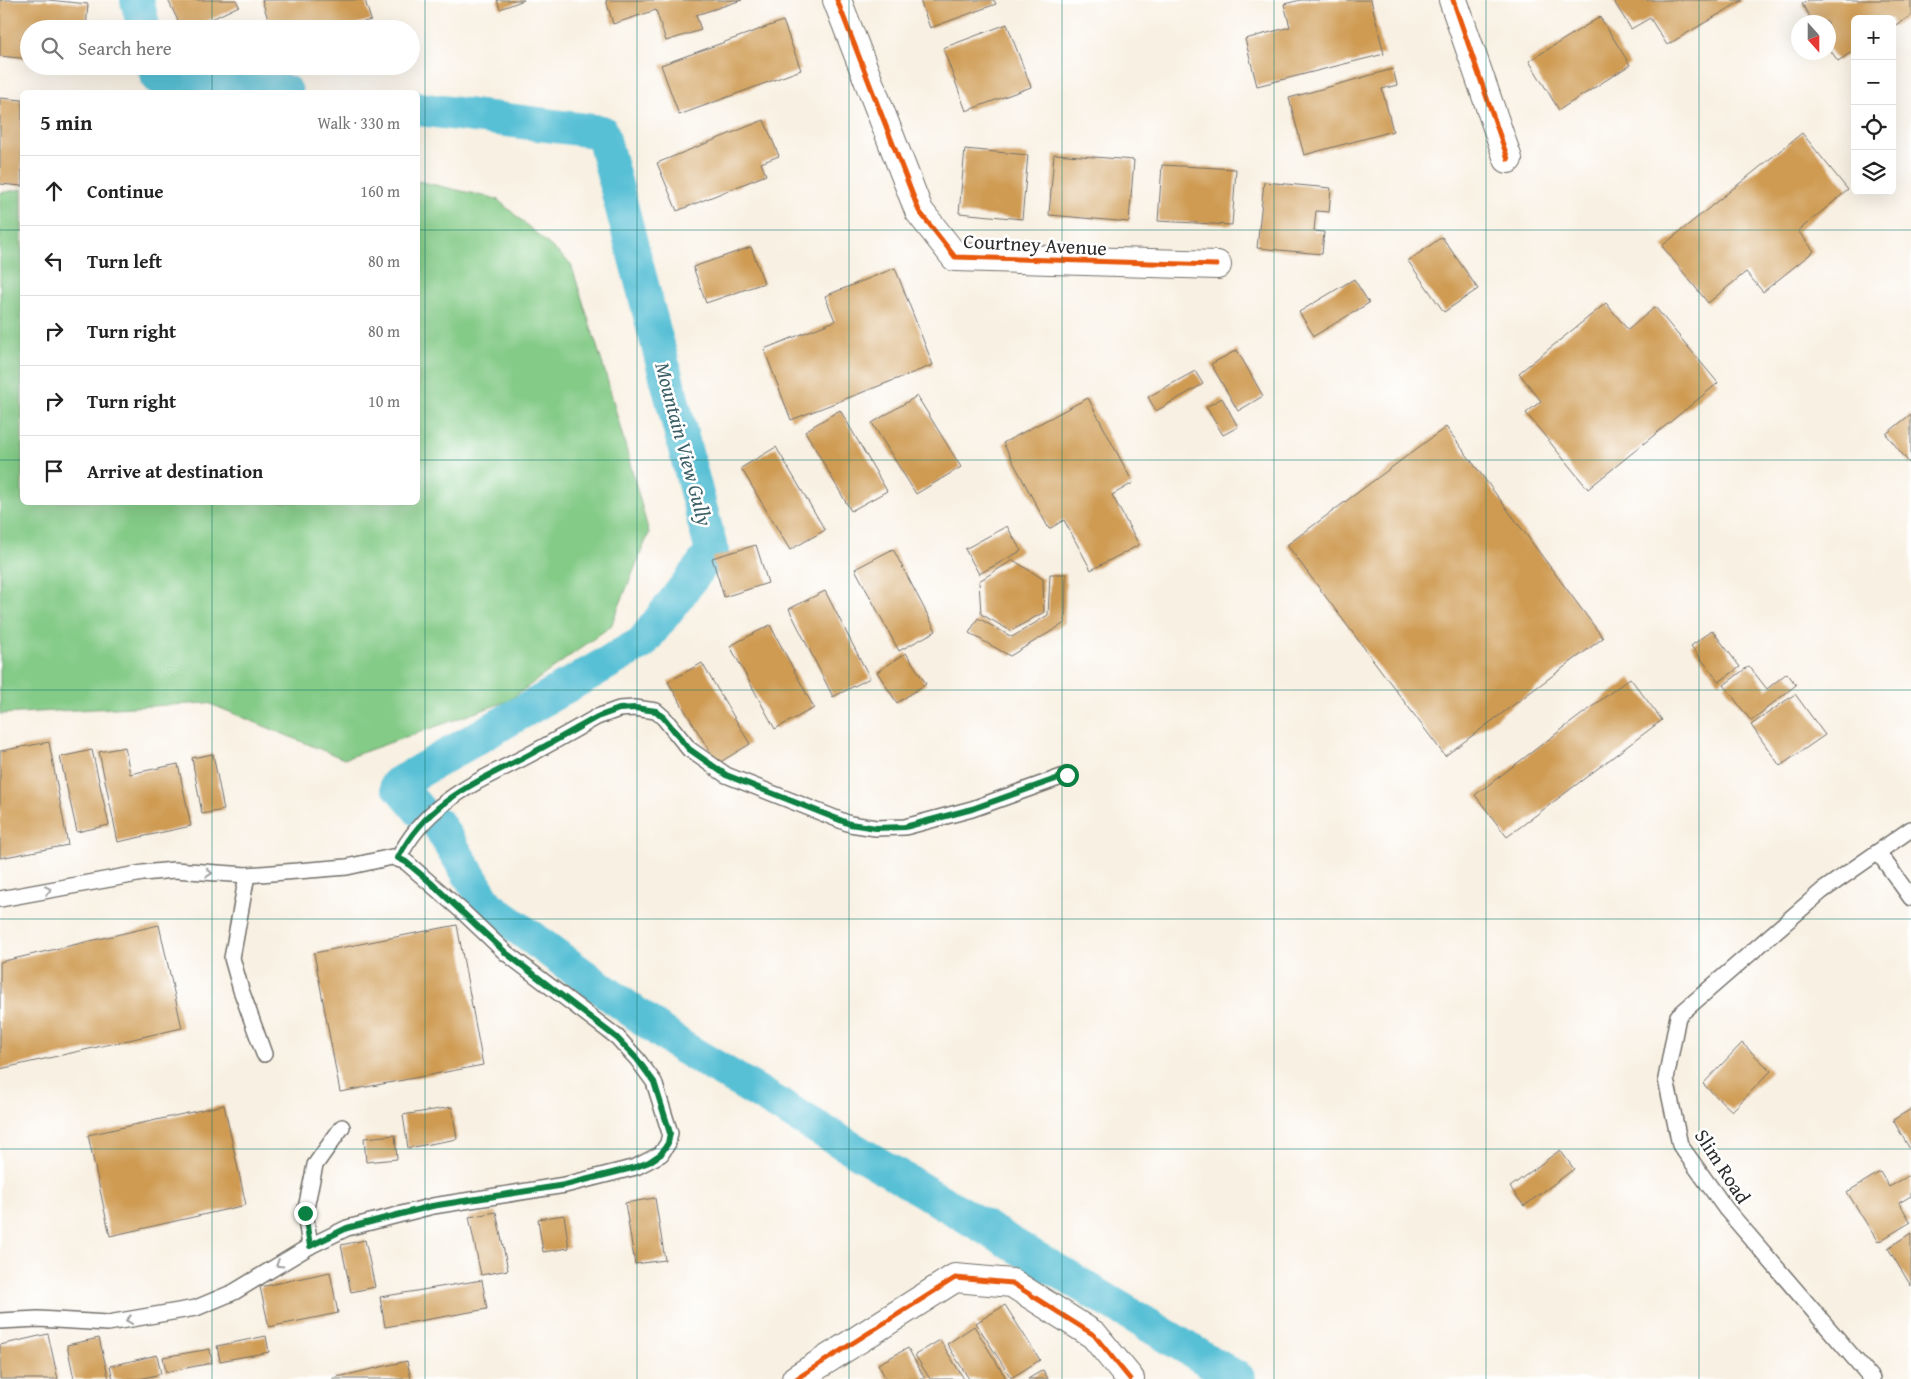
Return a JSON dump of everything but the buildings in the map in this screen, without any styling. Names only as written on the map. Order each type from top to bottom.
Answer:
[{"type":"street","name":"Courtney Avenue","points":[[837,0],[919,211],[955,257],[1217,266]]},
{"type":"street","points":[[1453,0],[1508,159]]},
{"type":"street","points":[[796,1379],[955,1278],[1012,1283],[1094,1336],[1130,1379]]},
{"type":"lane","points":[[398,858],[420,824],[438,806],[462,790],[597,717],[619,709],[635,708],[656,711],[689,749],[726,775],[850,824],[876,828],[905,827],[972,809],[1067,775]]},
{"type":"lane","name":"Slim Road","points":[[1872,1379],[1726,1209],[1680,1145],[1666,1079],[1678,1016],[1822,891],[1911,829]]},
{"type":"lane","points":[[1878,852],[1911,898]]},
{"type":"lane","points":[[0,898],[143,873],[174,870],[246,875],[347,867],[392,857],[398,858],[406,862],[430,882],[506,953],[624,1045],[654,1082],[670,1133],[668,1143],[661,1154],[649,1162],[636,1167],[565,1185],[432,1206],[347,1228],[310,1246],[234,1292],[196,1308],[108,1323],[38,1319],[0,1321]]},
{"type":"lane","points":[[246,875],[232,958],[264,1054]]},
{"type":"lane","points":[[310,1246],[305,1213],[315,1165],[342,1127]]},
{"type":"green space","points":[[420,181],[497,199],[571,264],[606,375],[649,533],[611,626],[508,701],[344,759],[208,703],[0,714],[0,193],[20,189],[20,505],[420,505]]},
{"type":"waterway","name":"Mountain View Gully","points":[[137,0],[142,20]]},
{"type":"waterway","name":"Mountain View Gully","points":[[156,75],[157,77],[269,90]]},
{"type":"waterway","name":"Mountain View Gully","points":[[420,109],[602,132],[712,552],[642,643],[397,784],[420,811]]},
{"type":"waterway","points":[[438,824],[488,906],[682,1047],[1239,1379]]},
{"type":"cycle path","points":[[837,0],[919,211],[955,257],[1217,265]]},
{"type":"cycle path","points":[[1453,0],[1508,159]]},
{"type":"cycle path","points":[[796,1379],[955,1278],[1012,1283],[1094,1335],[1130,1379]]},
{"type":"route","points":[[305,1213],[310,1246],[347,1228],[432,1206],[565,1185],[636,1167],[649,1162],[661,1154],[668,1143],[670,1133],[654,1082],[637,1059],[617,1038],[506,953],[430,882],[406,862],[398,858],[420,824],[438,806],[462,790],[597,717],[619,709],[635,708],[656,711],[689,749],[726,775],[850,824],[876,828],[905,827],[972,809],[1067,775]]}]
